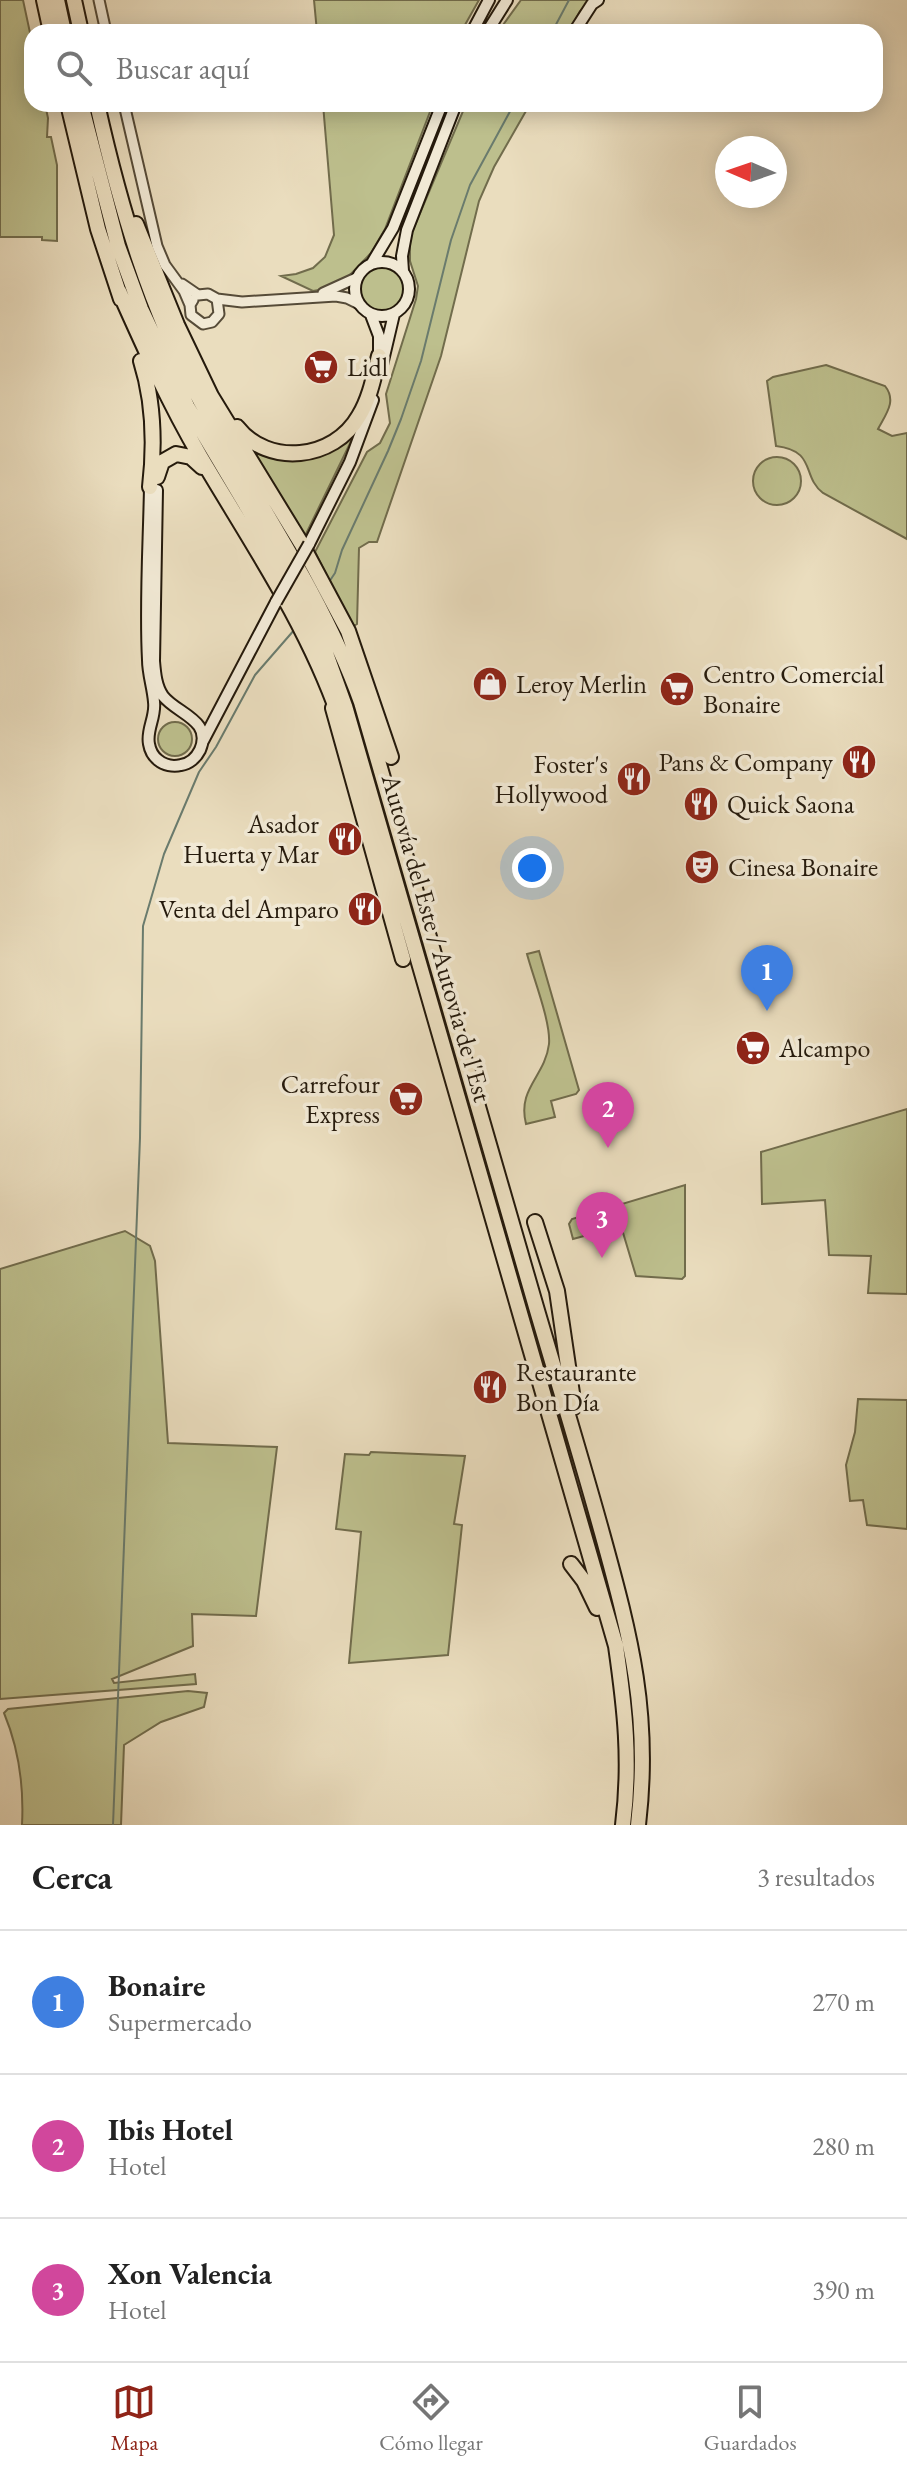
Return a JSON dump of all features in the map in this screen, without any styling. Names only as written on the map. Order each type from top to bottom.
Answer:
[{"type":"highway","points":[[44,0],[49,24]]},
{"type":"highway","points":[[57,0],[62,24]]},
{"type":"highway","points":[[74,0],[79,24]]},
{"type":"highway","points":[[70,112],[98,229],[145,374],[152,410],[153,488]]},
{"type":"highway","name":"Autovía del Este / Autovia de l'Est","points":[[83,112],[118,246],[141,309],[187,406],[280,576],[349,668],[582,1459],[628,1629],[639,1685],[643,1736],[638,1825]]},
{"type":"highway","points":[[102,112],[142,241],[177,325],[224,419],[301,547],[329,641],[391,757]]},
{"type":"highway","points":[[102,112],[133,243],[156,304],[200,399],[301,547]]},
{"type":"highway","points":[[119,291],[155,372],[200,457],[280,576]]},
{"type":"highway","points":[[208,387],[245,437],[258,446],[272,452],[296,454],[314,451],[332,443],[359,417],[379,356]]},
{"type":"highway","points":[[153,488],[162,462],[176,454],[191,457],[200,464],[236,520],[246,529]]},
{"type":"highway","points":[[329,641],[327,685],[410,957]]},
{"type":"highway","name":"Autovía del Este / Autovia de l'Est","points":[[329,641],[410,957],[616,1646],[628,1739],[628,1787],[623,1825]]},
{"type":"highway","points":[[535,1222],[557,1291],[571,1393],[582,1439],[582,1459]]},
{"type":"highway","points":[[571,1564],[595,1601],[622,1689]]},
{"type":"main road","points":[[476,24],[489,0]]},
{"type":"main road","points":[[491,24],[507,0]]},
{"type":"main road","points":[[498,12],[513,0]]},
{"type":"main road","points":[[579,24],[598,0]]},
{"type":"main road","points":[[372,263],[393,228],[439,112]]},
{"type":"main road","points":[[371,315],[386,317],[406,303],[409,287],[402,256],[407,230],[453,112]]},
{"type":"main road","points":[[378,380],[379,336],[371,315],[355,296],[356,278],[372,263],[389,262],[403,271]]},
{"type":"main road","points":[[153,488],[147,658],[154,703],[148,738],[153,754],[164,764],[178,766],[190,762],[201,749],[301,547],[350,462],[366,423],[394,314]]},
{"type":"main road","points":[[153,488],[154,661],[160,690],[178,711],[196,720],[203,741]]},
{"type":"main road","points":[[196,720],[220,707]]},
{"type":"main road","points":[[153,723],[164,714],[178,711]]},
{"type":"street","points":[[99,0],[104,24]]},
{"type":"street","points":[[126,112],[157,246],[165,265],[184,291],[191,315],[203,324],[212,322],[219,314],[242,302]]},
{"type":"street","points":[[165,265],[179,281],[198,295],[208,294],[217,299],[242,302],[341,296],[359,304]]},
{"type":"street","points":[[303,297],[325,293],[356,278]]},
{"type":"street","points":[[190,305],[198,295]]},
{"type":"street","points":[[217,299],[219,314]]},
{"type":"green space","points":[[0,0],[23,0],[28,24],[24,24],[24,112],[47,112],[47,137],[51,137],[57,165],[57,241],[42,240],[42,237],[0,237]]},
{"type":"green space","points":[[314,0],[479,0],[466,24],[316,24]]},
{"type":"green space","points":[[521,0],[591,0],[573,24],[504,24]]},
{"type":"green space","points":[[324,112],[430,112],[385,229],[371,253],[348,277],[330,288],[313,291],[281,276],[313,268],[325,257],[334,235]]},
{"type":"green space","points":[[463,112],[525,112],[494,167],[479,201],[441,356],[377,542],[369,542],[359,548],[357,624],[352,627],[315,552],[367,452],[380,443],[390,423],[386,394],[418,286],[410,261],[410,237]]},
{"type":"green space","points":[[382,266],[398,273],[405,289],[398,305],[382,312],[366,305],[359,289],[366,273]]},
{"type":"green space","points":[[826,365],[885,386],[888,392],[889,408],[878,429],[892,436],[907,433],[907,539],[823,493],[798,453],[776,446],[767,381]]},
{"type":"green space","points":[[357,429],[305,536],[246,444],[288,458]]},
{"type":"green space","points":[[777,457],[794,464],[801,481],[794,498],[777,505],[760,498],[753,481],[760,464]]},
{"type":"green space","points":[[175,722],[187,727],[192,739],[187,751],[175,756],[163,751],[158,739],[163,727]]},
{"type":"green space","points":[[539,951],[579,1090],[576,1094],[551,1101],[555,1117],[526,1124],[525,1101],[549,1044],[544,1012],[527,954]]},
{"type":"green space","points":[[907,1109],[907,1294],[868,1293],[871,1256],[829,1255],[825,1200],[762,1204],[761,1152]]},
{"type":"green space","points":[[685,1185],[685,1276],[682,1279],[636,1276],[621,1226],[573,1239],[569,1224],[572,1219]]},
{"type":"green space","points":[[125,1231],[150,1246],[155,1261],[168,1443],[277,1447],[256,1616],[192,1614],[193,1646],[112,1679],[114,1683],[195,1674],[196,1684],[0,1699],[0,1269]]},
{"type":"green space","points":[[858,1399],[907,1400],[907,1529],[867,1525],[863,1500],[850,1501],[846,1465],[855,1432]]},
{"type":"green space","points":[[371,1452],[465,1456],[454,1524],[462,1525],[448,1655],[349,1663],[361,1532],[336,1529],[345,1454],[369,1455]]},
{"type":"green space","points":[[188,1691],[207,1693],[204,1707],[161,1722],[124,1745],[121,1825],[22,1825],[19,1768],[4,1713],[8,1709]]},
{"type":"waterway","points":[[556,24],[569,0]]},
{"type":"waterway","points":[[329,582],[401,419],[421,361],[451,240],[470,185],[510,112]]},
{"type":"waterway","points":[[113,1825],[140,1138],[143,926],[164,854],[199,772],[255,675],[295,629]]},
{"type":"place","name":"Lidl","points":[[321,367]]},
{"type":"place","name":"Leroy Merlin","points":[[490,684]]},
{"type":"place","name":"Centro Comercial Bonaire","points":[[677,689]]},
{"type":"place","name":"Pans & Company","points":[[859,762]]},
{"type":"place","name":"Foster's Hollywood","points":[[634,779]]},
{"type":"place","name":"Quick Saona","points":[[701,804]]},
{"type":"place","name":"Asador Huerta y Mar","points":[[345,839]]},
{"type":"place","name":"Cinesa Bonaire","points":[[702,867]]},
{"type":"place","name":"Venta del Amparo","points":[[365,909]]},
{"type":"place","name":"Bonaire","points":[[767,1011]]},
{"type":"place","name":"Alcampo","points":[[753,1048]]},
{"type":"place","name":"Carrefour Express","points":[[406,1099]]},
{"type":"place","name":"Ibis Hotel","points":[[608,1148]]},
{"type":"place","name":"Xon Valencia","points":[[602,1258]]},
{"type":"place","name":"Restaurante Bon Día","points":[[490,1387]]}]
